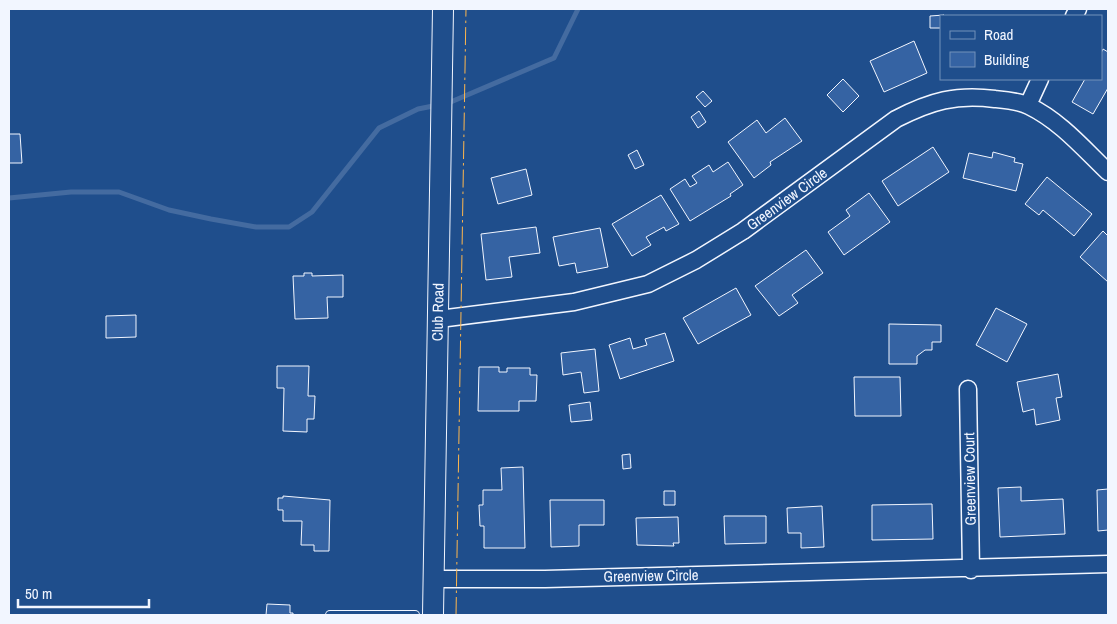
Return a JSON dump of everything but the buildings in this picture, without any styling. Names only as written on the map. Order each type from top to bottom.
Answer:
[{"type":"street","name":"Club Road","points":[[433,615],[443,9]]},
{"type":"street","points":[[1028,105],[1040,80]]},
{"type":"street","name":"Greenview Circle","points":[[439,319],[574,302],[648,284],[696,260],[742,231],[896,119],[921,106],[948,98],[978,97],[1008,100],[1028,105],[1062,127],[1108,172]]},
{"type":"street","name":"Greenview Court","points":[[968,389],[970,570]]},
{"type":"street","name":"Greenview Circle","points":[[434,579],[545,579],[970,570],[1108,564]]},
{"type":"lane","points":[[330,615],[416,615]]},
{"type":"waterway","points":[[446,104],[554,58],[578,9]]},
{"type":"waterway","points":[[9,198],[71,192],[119,192],[169,210],[211,219],[256,227],[289,227],[312,212],[379,128],[418,109],[438,105]]},
{"type":"power","points":[[456,615],[466,9]]}]
